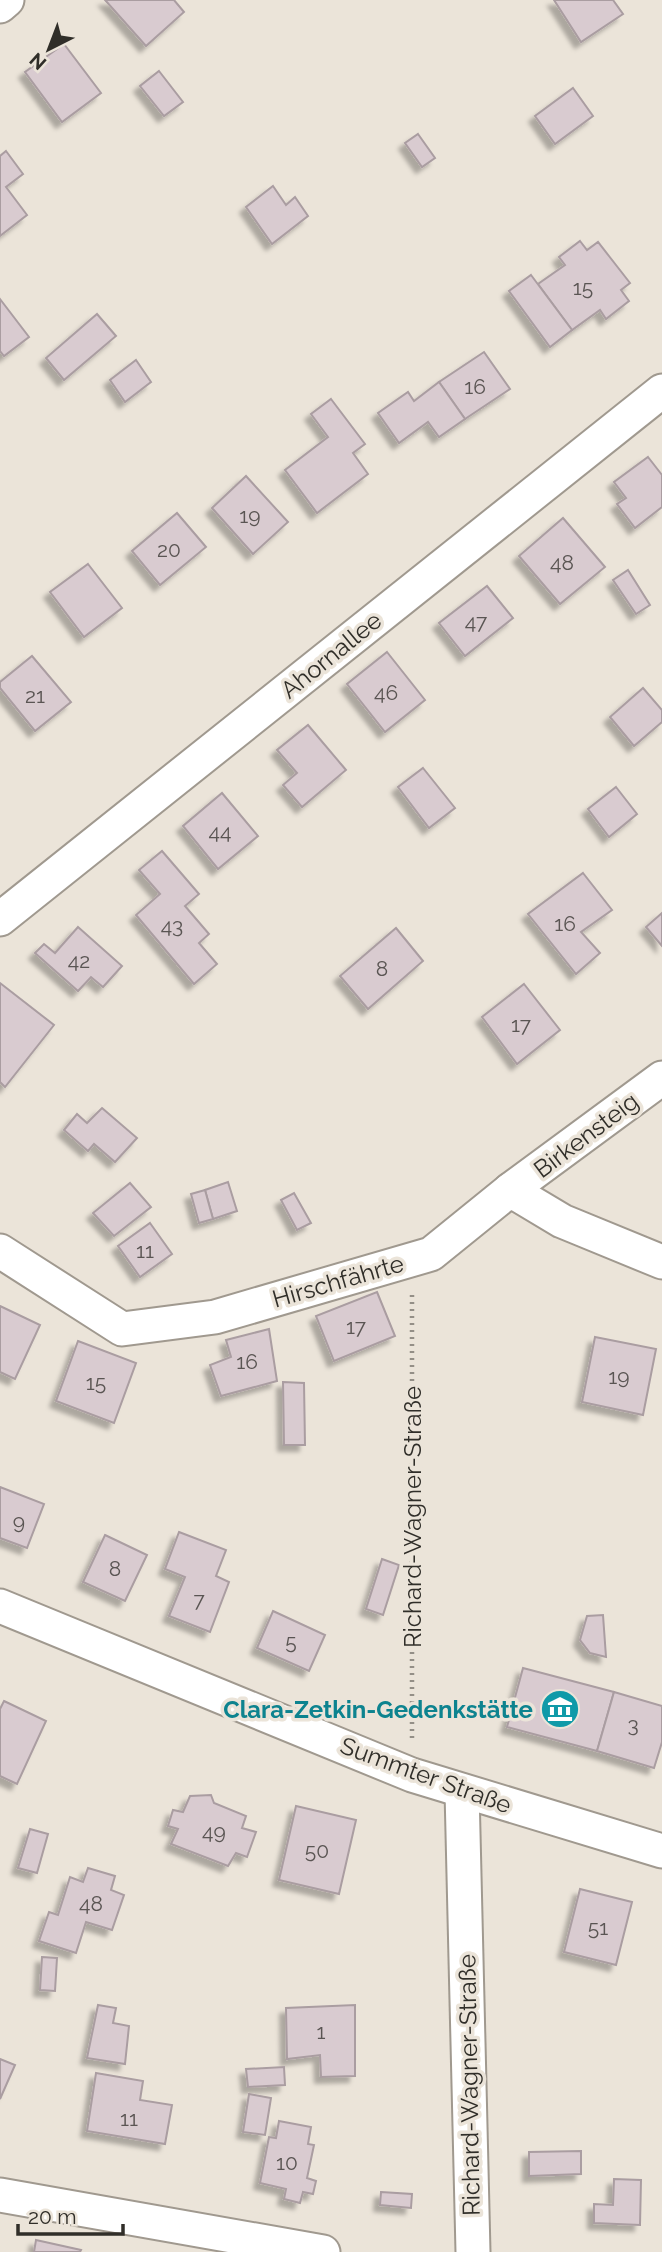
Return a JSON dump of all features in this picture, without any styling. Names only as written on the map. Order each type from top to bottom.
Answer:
[{"type":"street","points":[[0,6],[8,0]]},
{"type":"street","name":"Ahornallee","points":[[0,919],[662,391]]},
{"type":"street","name":"Birkensteig","points":[[510,1190],[662,1077]]},
{"type":"street","points":[[510,1190],[562,1221],[662,1262]]},
{"type":"street","name":"Hirschfährte","points":[[0,1251],[122,1329],[215,1317],[431,1254],[510,1190]]},
{"type":"street","name":"Summter Straße","points":[[0,1606],[412,1775],[662,1851]]},
{"type":"street","name":"Richard-Wagner-Straße","points":[[462,1791],[473,2252]]},
{"type":"street","points":[[0,2195],[323,2252]]},
{"type":"path","name":"Richard-Wagner-Straße","points":[[412,1259],[412,1775]]},
{"type":"building","points":[[105,0],[174,0],[184,12],[146,46]]},
{"type":"building","points":[[554,0],[613,0],[623,14],[581,42]]},
{"type":"building","points":[[64,44],[101,93],[62,122],[25,72]]},
{"type":"building","points":[[159,71],[183,102],[164,116],[140,86]]},
{"type":"building","points":[[573,88],[593,116],[555,144],[535,116]]},
{"type":"building","points":[[418,134],[435,158],[422,167],[405,143]]},
{"type":"building","points":[[6,151],[23,174],[6,187],[27,215],[0,236],[0,156]]},
{"type":"building","points":[[273,186],[286,205],[295,197],[308,216],[272,244],[246,207]]},
{"type":"building","points":[[580,241],[587,250],[598,242],[630,283],[621,290],[629,301],[606,319],[600,310],[572,330],[538,284],[565,265],[559,257]]},
{"type":"building","points":[[531,275],[572,330],[550,347],[509,291]]},
{"type":"building","points":[[0,299],[29,337],[4,356],[0,351]]},
{"type":"building","points":[[97,314],[116,336],[64,380],[46,358]]},
{"type":"building","points":[[484,352],[510,389],[465,419],[439,382]]},
{"type":"building","points":[[136,360],[151,382],[125,402],[110,380]]},
{"type":"building","points":[[439,382],[465,419],[439,437],[428,422],[399,443],[378,413],[408,392],[414,401]]},
{"type":"building","points":[[331,399],[365,444],[353,453],[368,474],[317,513],[285,470],[328,437],[311,414]]},
{"type":"building","points":[[648,457],[662,475],[662,507],[635,528],[617,504],[626,498],[614,482]]},
{"type":"building","points":[[246,476],[288,522],[253,554],[212,508]]},
{"type":"building","points":[[177,513],[206,547],[160,585],[132,551]]},
{"type":"building","points":[[563,518],[605,567],[560,604],[519,556]]},
{"type":"building","points":[[88,564],[122,608],[84,637],[50,592]]},
{"type":"building","points":[[628,570],[650,605],[636,614],[613,580]]},
{"type":"building","points":[[487,586],[513,618],[465,656],[439,623]]},
{"type":"building","points":[[387,652],[425,700],[385,732],[347,684]]},
{"type":"building","points":[[32,656],[71,702],[35,731],[0,688],[0,682]]},
{"type":"building","points":[[643,688],[662,710],[662,722],[634,746],[610,717]]},
{"type":"building","points":[[308,725],[346,770],[302,807],[283,785],[297,773],[277,750]]},
{"type":"building","points":[[423,768],[455,808],[429,828],[398,787]]},
{"type":"building","points":[[616,787],[637,814],[609,837],[588,809]]},
{"type":"building","points":[[222,793],[258,836],[218,869],[183,826]]},
{"type":"building","points":[[162,851],[199,894],[185,906],[209,934],[199,943],[217,964],[194,984],[136,915],[160,894],[139,870]]},
{"type":"building","points":[[583,873],[612,910],[581,932],[600,953],[576,974],[528,914]]},
{"type":"building","points":[[662,913],[662,946],[646,927]]},
{"type":"building","points":[[78,927],[122,966],[103,987],[91,977],[78,991],[35,953],[44,944],[55,953]]},
{"type":"building","points":[[396,928],[423,961],[368,1009],[340,976]]},
{"type":"building","points":[[0,983],[54,1025],[5,1087],[0,1082]]},
{"type":"building","points":[[524,984],[560,1030],[517,1064],[482,1017]]},
{"type":"building","points":[[102,1108],[137,1138],[115,1162],[94,1144],[88,1151],[64,1130],[77,1114],[87,1123]]},
{"type":"building","points":[[228,1182],[237,1211],[213,1219],[205,1190]]},
{"type":"building","points":[[130,1183],[151,1207],[114,1236],[93,1213]]},
{"type":"building","points":[[205,1190],[213,1219],[199,1223],[191,1194]]},
{"type":"building","points":[[294,1193],[311,1223],[297,1230],[281,1200]]},
{"type":"building","points":[[150,1223],[172,1254],[140,1277],[118,1246]]},
{"type":"building","points":[[377,1292],[395,1336],[334,1361],[316,1316]]},
{"type":"building","points":[[0,1306],[40,1325],[15,1379],[0,1372]]},
{"type":"building","points":[[269,1329],[277,1381],[221,1396],[210,1365],[231,1357],[226,1340]]},
{"type":"building","points":[[595,1337],[656,1349],[643,1415],[582,1402]]},
{"type":"building","points":[[78,1341],[136,1363],[114,1423],[56,1401]]},
{"type":"building","points":[[283,1382],[304,1383],[305,1445],[284,1445]]},
{"type":"building","points":[[0,1487],[44,1504],[27,1548],[0,1538]]},
{"type":"building","points":[[179,1532],[226,1550],[216,1576],[229,1582],[210,1632],[169,1616],[185,1577],[165,1569]]},
{"type":"building","points":[[105,1535],[147,1555],[125,1601],[83,1582]]},
{"type":"building","points":[[382,1559],[399,1565],[383,1615],[366,1609]]},
{"type":"building","points":[[273,1611],[325,1635],[309,1671],[257,1648]]},
{"type":"building","points":[[603,1615],[606,1657],[590,1653],[580,1640],[587,1616]]},
{"type":"building","name":"Clara-Zetkin-Gedenkstätte","points":[[523,1668],[614,1692],[597,1751],[507,1727]]},
{"type":"building","points":[[614,1692],[662,1706],[662,1742],[654,1768],[597,1751]]},
{"type":"building","points":[[4,1701],[46,1721],[17,1784],[0,1776],[0,1709]]},
{"type":"building","points":[[211,1795],[214,1803],[246,1816],[242,1828],[256,1832],[247,1857],[236,1853],[228,1866],[171,1844],[178,1829],[168,1826],[173,1810],[183,1812],[190,1796]]},
{"type":"building","points":[[296,1806],[356,1820],[339,1894],[279,1880]]},
{"type":"building","points":[[30,1829],[48,1834],[37,1873],[18,1868]]},
{"type":"building","points":[[88,1868],[115,1876],[111,1890],[124,1895],[112,1930],[86,1922],[76,1953],[39,1941],[49,1912],[58,1915],[70,1877],[83,1882]]},
{"type":"building","points":[[580,1889],[632,1902],[616,1965],[564,1952]]},
{"type":"building","points":[[42,1957],[57,1958],[55,1991],[40,1990]]},
{"type":"building","points":[[98,2005],[116,2008],[113,2023],[129,2026],[125,2064],[87,2058]]},
{"type":"building","points":[[355,2005],[355,2076],[321,2077],[320,2055],[287,2059],[286,2008]]},
{"type":"building","points":[[0,2059],[15,2065],[0,2099]]},
{"type":"building","points":[[284,2067],[285,2085],[248,2087],[246,2069]]},
{"type":"building","points":[[96,2073],[143,2081],[140,2100],[172,2105],[165,2144],[87,2131]]},
{"type":"building","points":[[249,2094],[271,2098],[265,2135],[243,2132]]},
{"type":"building","points":[[279,2121],[311,2127],[308,2144],[314,2145],[307,2178],[316,2181],[313,2194],[303,2192],[300,2203],[284,2199],[286,2189],[260,2183],[269,2137],[276,2138]]},
{"type":"building","points":[[581,2151],[581,2174],[529,2176],[529,2152]]},
{"type":"building","points":[[614,2179],[641,2180],[640,2225],[594,2223],[594,2204],[613,2205]]},
{"type":"building","points":[[381,2192],[412,2194],[411,2208],[380,2205]]},
{"type":"building","points":[[36,2240],[81,2250],[34,2252]]},
{"type":"place","name":"Clara-Zetkin-Gedenkstätte","points":[[560,1709]]}]
